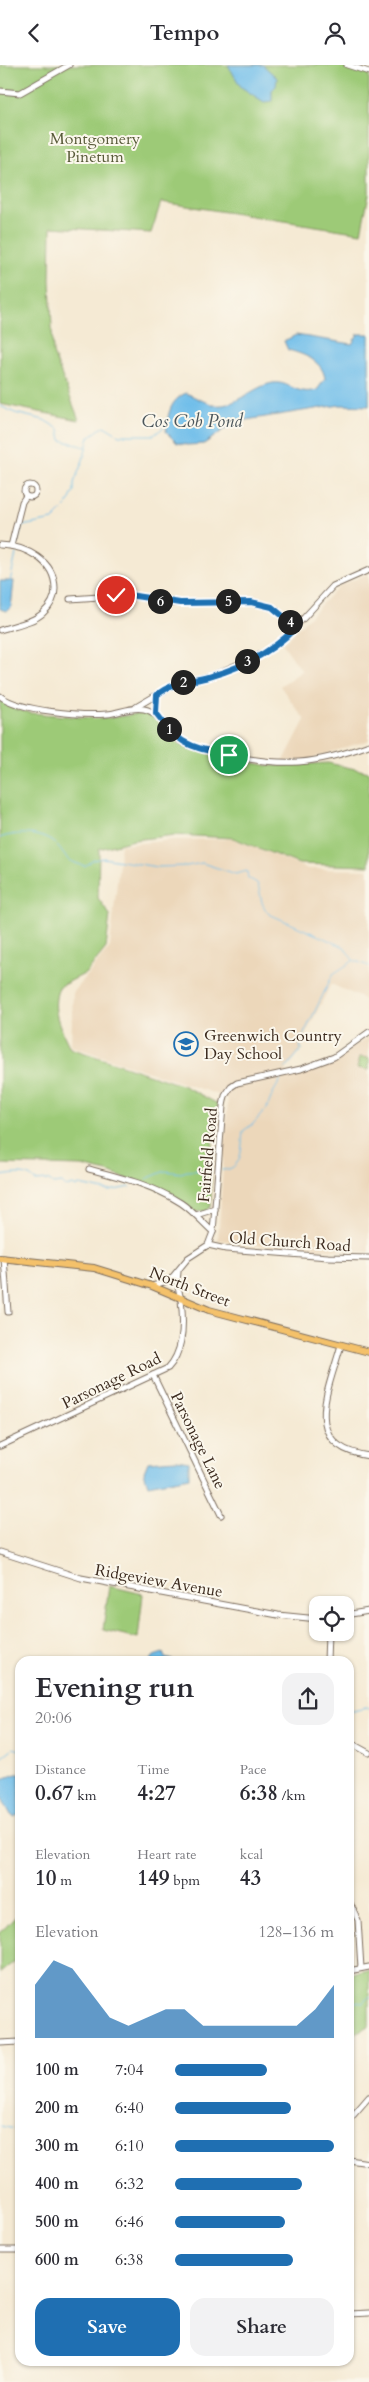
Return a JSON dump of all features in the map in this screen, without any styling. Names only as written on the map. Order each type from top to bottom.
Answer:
[{"type":"main road","name":"North Street","points":[[2,1258],[94,1268],[152,1286],[181,1300],[209,1310],[369,1352]]},
{"type":"street","points":[[0,91],[20,93],[69,65]]},
{"type":"street","points":[[347,65],[369,72]]},
{"type":"street","points":[[11,546],[22,502],[26,496]]},
{"type":"street","points":[[0,545],[11,546],[38,557],[47,565],[54,577],[54,597],[40,616],[0,630]]},
{"type":"street","points":[[0,696],[17,706],[103,715],[136,707],[173,685],[209,677],[252,659],[272,648],[296,627],[333,586],[369,570]]},
{"type":"street","points":[[70,599],[129,595],[171,603],[251,602],[272,607],[296,627]]},
{"type":"street","points":[[156,713],[157,695]]},
{"type":"street","points":[[136,707],[156,713],[176,737],[190,746],[268,763],[313,762],[369,745]]},
{"type":"street","name":"Fairfield Road","points":[[208,1245],[213,1232],[223,1106],[225,1096],[231,1087],[242,1081],[300,1069],[334,1057],[369,1032]]},
{"type":"street","points":[[89,1169],[131,1180],[160,1192],[181,1203],[213,1232]]},
{"type":"street","points":[[196,1215],[215,1209]]},
{"type":"street","points":[[152,1286],[170,1279],[178,1272],[188,1258],[208,1245]]},
{"type":"street","name":"Old Church Road","points":[[208,1245],[226,1249],[328,1257],[369,1258]]},
{"type":"street","points":[[2,1258],[8,1312]]},
{"type":"street","points":[[178,1272],[177,1284],[181,1300]]},
{"type":"street","name":"Parsonage Road","points":[[0,1446],[168,1368],[176,1359],[180,1349],[181,1300]]},
{"type":"street","points":[[341,1345],[323,1414],[325,1429],[332,1440],[343,1448],[369,1456]]},
{"type":"street","name":"Parsonage Lane","points":[[154,1375],[221,1515]]},
{"type":"street","name":"Ridgeview Avenue","points":[[0,1551],[81,1579],[278,1615],[309,1618]]},
{"type":"street","points":[[354,1614],[369,1611]]},
{"type":"street","points":[[327,1656],[328,1641]]},
{"type":"street","points":[[354,1745],[369,1753]]},
{"type":"street","points":[[354,1914],[358,1925],[361,1968]]},
{"type":"street","points":[[354,1970],[369,1967]]},
{"type":"street","points":[[0,2043],[15,2042]]},
{"type":"street","points":[[354,2114],[369,2097]]},
{"type":"street","points":[[354,2161],[369,2163]]},
{"type":"street","points":[[0,2250],[15,2250]]},
{"type":"street","points":[[354,2314],[369,2313]]},
{"type":"shaded area","points":[[369,573],[369,740],[313,758],[283,762],[305,720],[280,686],[302,671],[283,644],[339,586]]},
{"type":"shaded area","name":"Greenwich Country Day School","points":[[233,839],[308,869],[369,870],[369,1004],[362,998],[331,984],[302,1041],[302,1049],[288,1066],[284,1077],[335,1060],[369,1036],[369,1252],[280,1247],[218,1240],[228,1098],[71,1046],[73,993],[110,947],[121,845],[172,840]]},
{"type":"green space","name":"Montgomery Pinetum","points":[[0,65],[344,65],[369,73],[369,194],[361,233],[161,202],[151,233],[51,227],[50,280],[53,353],[79,420],[0,404]]},
{"type":"green space","points":[[0,699],[14,709],[31,713],[102,719],[144,713],[155,719],[177,743],[213,755],[270,766],[328,763],[369,772],[369,866],[299,864],[233,838],[175,835],[134,840],[99,849],[98,898],[110,915],[106,948],[86,973],[59,987],[56,995],[57,1018],[70,1048],[184,1086],[218,1104],[211,1155],[211,1206],[206,1211],[195,1212],[158,1189],[82,1166],[0,1164]]},
{"type":"green space","points":[[360,1057],[369,1058],[369,1070],[357,1068]]},
{"type":"green space","points":[[109,1586],[143,1594],[138,1638],[103,1630]]},
{"type":"green space","points":[[15,1917],[15,1961],[0,1973],[0,1933]]},
{"type":"green space","points":[[369,1970],[369,2026],[354,2034],[354,1973]]},
{"type":"water","points":[[228,65],[263,65],[277,78],[276,86],[272,90],[272,101],[264,102],[241,87]]},
{"type":"water","name":"Cos Cob Pond","points":[[358,334],[369,334],[369,406],[340,405],[240,421],[204,444],[187,445],[177,443],[166,432],[170,409],[180,396],[186,393],[215,405],[222,405],[273,383],[284,384],[304,391],[317,390],[325,379],[321,367],[312,359],[288,350],[284,341],[296,335],[352,344]]},
{"type":"water","points":[[0,581],[14,581],[11,608],[6,611],[0,609]]},
{"type":"water","points":[[176,1460],[189,1462],[189,1477],[148,1485],[144,1472],[148,1462]]},
{"type":"water","points":[[15,1774],[14,1817],[0,1795],[0,1780]]},
{"type":"waterway","points":[[0,406],[15,413],[44,420],[59,429],[61,440],[85,447]]},
{"type":"waterway","points":[[17,545],[22,526],[53,520],[66,507],[74,491],[74,483],[89,437],[104,426],[119,435],[154,435],[169,423]]},
{"type":"waterway","points":[[10,582],[17,549]]},
{"type":"waterway","points":[[0,838],[19,834],[39,836],[51,841],[71,861],[85,866],[93,860],[103,858],[157,867],[187,866],[202,863],[236,874],[247,871],[248,878],[257,883],[262,902],[269,914],[344,947],[353,960],[369,966]]},
{"type":"waterway","points":[[285,1069],[301,1050],[300,1042],[333,974],[353,961]]},
{"type":"waterway","points":[[222,1170],[229,1169],[238,1162],[243,1131],[253,1124],[267,1108],[281,1079]]},
{"type":"waterway","points":[[146,1179],[165,1171],[181,1173],[212,1170]]},
{"type":"waterway","points":[[0,1176],[23,1174],[28,1175],[35,1181],[48,1180],[53,1184],[62,1183],[66,1187],[73,1185],[76,1187],[79,1185],[109,1191],[130,1187]]},
{"type":"waterway","points":[[354,1710],[369,1708]]},
{"type":"waterway","points":[[0,1755],[2,1757],[13,1748],[15,1749]]},
{"type":"waterway","points":[[354,2002],[363,2003],[369,1996]]},
{"type":"waterway","points":[[0,2126],[15,2129]]},
{"type":"place","name":"Greenwich Country Day School","points":[[186,1044]]},
{"type":"route","points":[[116,595],[142,596],[171,603],[229,601],[258,603],[272,607],[296,627],[272,648],[252,659],[209,677],[173,685],[157,695],[155,700],[156,713],[180,740],[193,747],[229,755]]}]
